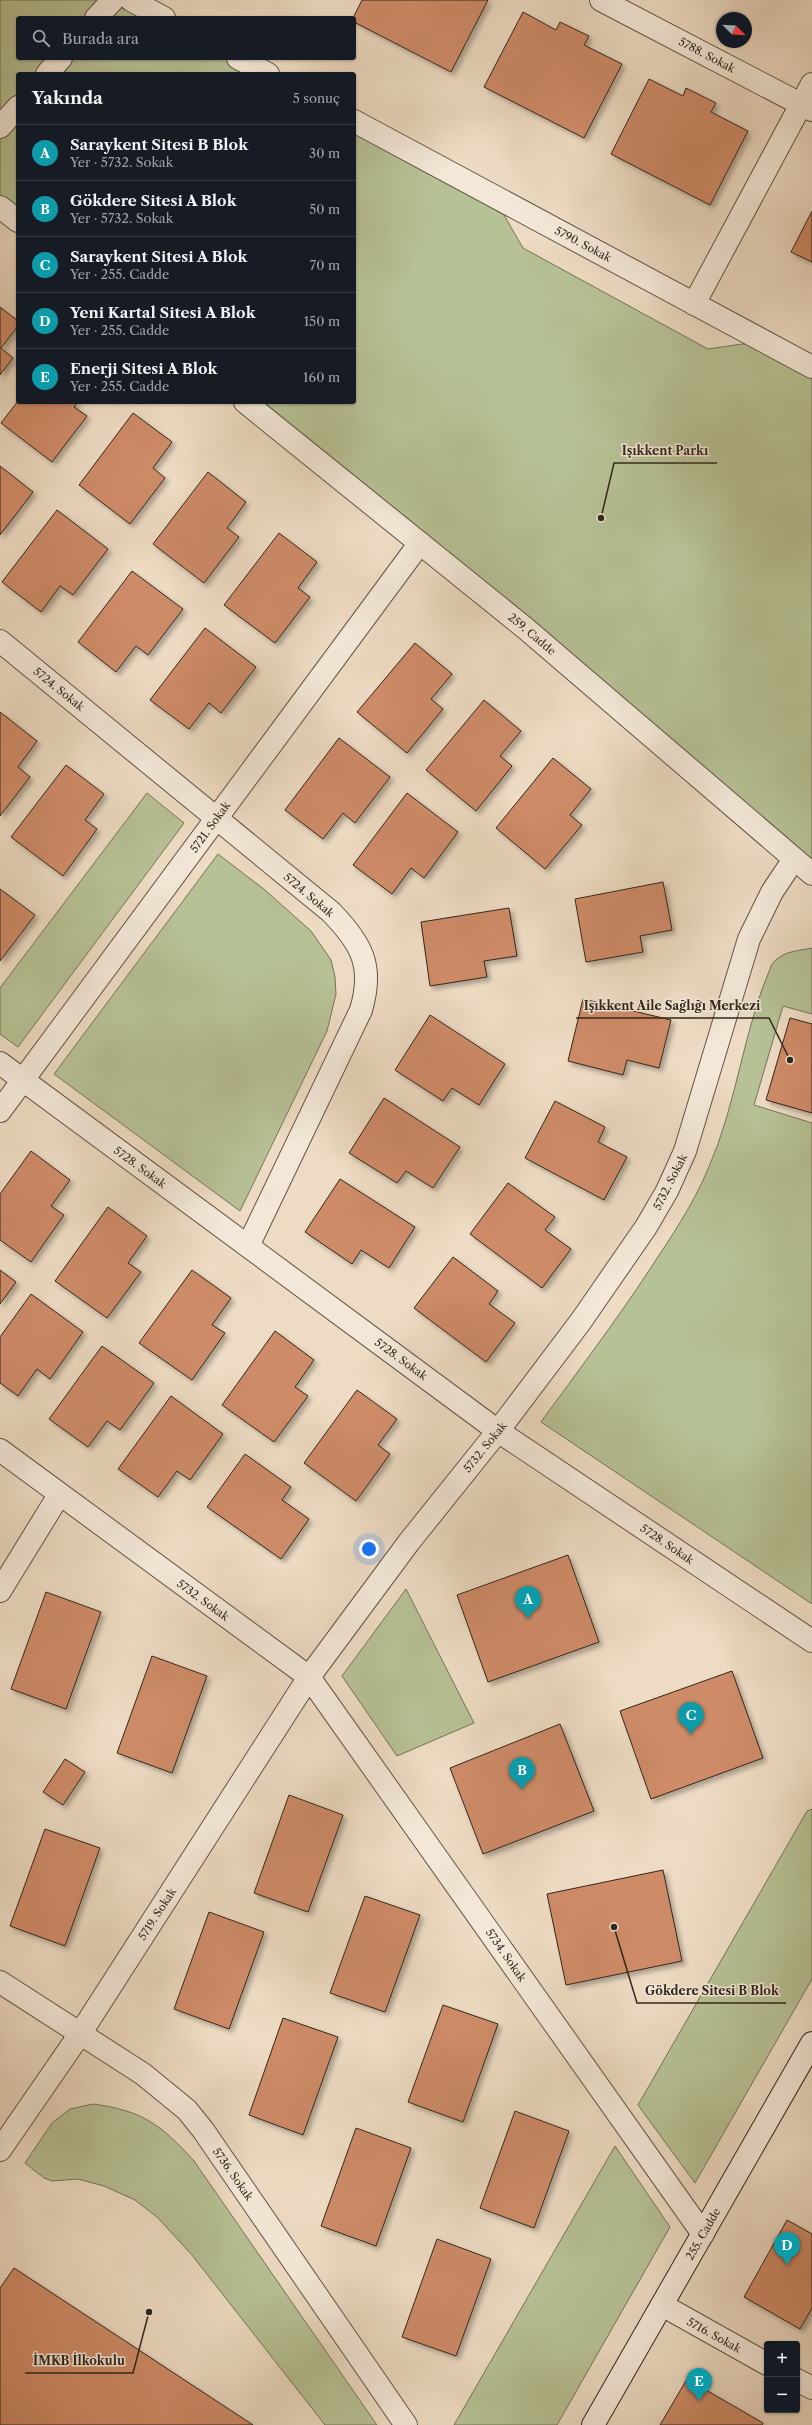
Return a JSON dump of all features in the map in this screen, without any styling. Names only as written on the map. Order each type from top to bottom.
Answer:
[{"type":"street","points":[[98,16],[112,0]]},
{"type":"street","points":[[131,0],[160,16]]},
{"type":"street","name":"5788. Sokak","points":[[601,0],[807,107]]},
{"type":"street","points":[[49,72],[59,60]]},
{"type":"street","points":[[242,60],[264,72]]},
{"type":"street","points":[[694,304],[807,107],[812,84]]},
{"type":"street","points":[[0,127],[16,109]]},
{"type":"street","name":"5790. Sokak","points":[[356,122],[812,367]]},
{"type":"street","points":[[0,207],[16,219]]},
{"type":"street","name":"259. Cadde","points":[[247,404],[525,628],[812,874]]},
{"type":"street","name":"5721. Sokak","points":[[0,1111],[420,543]]},
{"type":"street","name":"5724. Sokak","points":[[0,642],[331,912],[358,944],[365,961],[367,976],[366,993],[353,1030],[248,1246]]},
{"type":"street","name":"5732. Sokak","points":[[0,1450],[59,1495],[309,1677],[409,1542],[498,1431],[617,1272],[667,1191],[685,1151],[697,1115],[749,939],[765,905],[794,859]]},
{"type":"street","name":"5728. Sokak","points":[[0,1063],[498,1431],[812,1641]]},
{"type":"street","points":[[0,1591],[59,1495]]},
{"type":"street","name":"5719. Sokak","points":[[0,2150],[80,2034],[309,1677]]},
{"type":"street","name":"5734. Sokak","points":[[309,1677],[703,2234]]},
{"type":"street","name":"5736. Sokak","points":[[0,1982],[143,2074],[187,2110],[203,2130],[406,2425]]},
{"type":"street","name":"255. Cadde","points":[[593,2425],[812,2043]]},
{"type":"street","name":"5716. Sokak","points":[[662,2305],[764,2362]]},
{"type":"street","points":[[800,2382],[812,2388]]},
{"type":"green space","points":[[0,0],[131,0],[160,16],[16,16],[16,60],[242,60],[264,72],[16,72],[16,219],[0,207]]},
{"type":"green space","points":[[356,122],[493,196],[523,248],[708,349],[763,341],[812,367],[812,874],[247,404],[356,404]]},
{"type":"green space","points":[[147,793],[184,823],[18,1047],[0,1034],[0,988]]},
{"type":"green space","points":[[218,854],[265,890],[311,931],[331,960],[335,977],[336,994],[327,1031],[240,1211],[54,1074]]},
{"type":"green space","points":[[812,948],[812,1014],[783,1006],[754,1105],[812,1123],[812,1604],[541,1422],[597,1346],[637,1288],[674,1233],[696,1195],[718,1144],[754,1015],[772,964],[780,956],[785,954]]},
{"type":"green space","points":[[406,1589],[474,1723],[397,1756],[342,1676]]},
{"type":"green space","points":[[812,1809],[812,1979],[695,2183],[638,2105],[807,1811]]},
{"type":"green space","points":[[93,2104],[126,2111],[150,2122],[161,2129],[194,2161],[377,2425],[325,2425],[192,2255],[157,2217],[135,2200],[104,2186],[78,2179],[52,2181],[44,2178],[25,2163],[52,2123],[70,2109]]},
{"type":"green space","points":[[615,2146],[670,2227],[557,2425],[454,2425]]},
{"type":"building","points":[[362,0],[488,0],[451,72],[356,23],[356,16],[354,16]]},
{"type":"building","points":[[523,12],[556,30],[560,22],[589,36],[584,45],[622,64],[584,138],[484,87]]},
{"type":"building","points":[[649,79],[683,96],[686,88],[716,103],[711,112],[748,131],[710,205],[611,154]]},
{"type":"building","points":[[812,211],[812,262],[791,252]]},
{"type":"building","points":[[0,307],[16,319],[16,329],[1,348],[13,358],[0,375]]},
{"type":"building","points":[[16,404],[76,404],[74,407],[87,416],[52,462],[1,423]]},
{"type":"building","points":[[133,413],[172,442],[153,468],[165,478],[130,524],[79,485]]},
{"type":"building","points":[[0,466],[33,492],[0,535]]},
{"type":"building","points":[[208,472],[246,502],[227,528],[239,537],[204,583],[153,544]]},
{"type":"building","points":[[57,510],[108,549],[73,595],[60,586],[41,612],[2,582]]},
{"type":"building","points":[[279,533],[317,562],[298,588],[310,597],[275,643],[224,605]]},
{"type":"building","points":[[132,571],[183,609],[148,655],[136,646],[116,672],[78,642]]},
{"type":"building","points":[[205,628],[256,667],[221,713],[209,703],[189,729],[150,700]]},
{"type":"building","points":[[415,643],[452,674],[431,699],[443,709],[407,753],[357,712]]},
{"type":"building","points":[[484,700],[521,731],[500,756],[512,766],[476,811],[426,770]]},
{"type":"building","points":[[0,712],[37,741],[18,767],[30,777],[0,816]]},
{"type":"building","points":[[339,738],[390,777],[355,823],[343,813],[323,839],[285,810]]},
{"type":"building","points":[[553,758],[591,789],[570,815],[582,825],[545,869],[496,828]]},
{"type":"building","points":[[66,765],[104,794],[85,820],[97,829],[63,876],[11,837]]},
{"type":"building","points":[[407,793],[458,832],[424,878],[411,868],[392,894],[353,865]]},
{"type":"building","points":[[663,882],[672,930],[640,936],[643,952],[586,962],[575,899]]},
{"type":"building","points":[[0,889],[35,915],[0,961]]},
{"type":"building","points":[[509,908],[517,956],[484,961],[487,977],[430,986],[421,922]]},
{"type":"building","points":[[583,999],[671,1020],[659,1068],[627,1060],[623,1075],[568,1061]]},
{"type":"building","points":[[430,1015],[505,1064],[479,1105],[452,1088],[443,1101],[395,1070]]},
{"type":"building","points":[[790,1018],[812,1024],[812,1113],[766,1100]]},
{"type":"building","points":[[384,1098],[460,1147],[433,1188],[406,1171],[397,1183],[349,1153]]},
{"type":"building","points":[[555,1101],[605,1127],[598,1142],[627,1157],[604,1200],[525,1158]]},
{"type":"building","points":[[31,1151],[70,1180],[51,1206],[64,1215],[31,1262],[0,1240],[0,1194]]},
{"type":"building","points":[[340,1179],[415,1227],[389,1268],[361,1250],[352,1264],[305,1232]]},
{"type":"building","points":[[508,1183],[555,1217],[545,1230],[571,1249],[542,1288],[470,1234]]},
{"type":"building","points":[[108,1207],[147,1236],[128,1263],[141,1272],[107,1318],[55,1281]]},
{"type":"building","points":[[453,1257],[498,1291],[489,1304],[515,1323],[486,1362],[414,1308]]},
{"type":"building","points":[[0,1270],[16,1282],[0,1304]]},
{"type":"building","points":[[192,1270],[231,1298],[212,1325],[225,1333],[192,1380],[139,1343]]},
{"type":"building","points":[[31,1294],[83,1332],[50,1379],[37,1369],[18,1396],[0,1383],[0,1337]]},
{"type":"building","points":[[275,1331],[314,1360],[295,1387],[308,1396],[274,1442],[222,1405]]},
{"type":"building","points":[[102,1346],[154,1383],[120,1430],[107,1421],[88,1447],[49,1419]]},
{"type":"building","points":[[357,1390],[397,1419],[378,1445],[390,1454],[356,1501],[304,1463]]},
{"type":"building","points":[[171,1396],[223,1434],[190,1480],[177,1471],[158,1497],[118,1469]]},
{"type":"building","points":[[245,1454],[291,1487],[282,1500],[309,1519],[281,1559],[207,1507]]},
{"type":"building","points":[[568,1555],[599,1642],[488,1682],[457,1595]]},
{"type":"building","points":[[46,1592],[101,1612],[66,1709],[11,1689]]},
{"type":"building","points":[[152,1656],[207,1676],[172,1773],[117,1753]]},
{"type":"building","points":[[732,1671],[763,1758],[651,1799],[620,1711]]},
{"type":"building","points":[[560,1724],[594,1811],[483,1854],[450,1768]]},
{"type":"building","points":[[65,1759],[85,1772],[63,1805],[43,1792]]},
{"type":"building","points":[[289,1795],[343,1815],[308,1912],[254,1893]]},
{"type":"building","points":[[45,1829],[100,1848],[65,1946],[10,1926]]},
{"type":"building","points":[[663,1870],[682,1961],[566,1985],[547,1894]]},
{"type":"building","points":[[365,1896],[420,1915],[385,2012],[330,1993]]},
{"type":"building","points":[[209,1912],[264,1932],[229,2029],[174,2009]]},
{"type":"building","points":[[443,2005],[498,2024],[463,2122],[408,2102]]},
{"type":"building","points":[[283,2018],[338,2037],[303,2135],[249,2115]]},
{"type":"building","points":[[515,2111],[569,2131],[534,2228],[480,2208]]},
{"type":"building","points":[[356,2128],[411,2148],[376,2246],[321,2226]]},
{"type":"building","points":[[787,2220],[812,2234],[812,2308],[800,2329],[744,2297]]},
{"type":"building","points":[[437,2239],[491,2259],[456,2356],[402,2337]]},
{"type":"building","points":[[14,2268],[253,2425],[0,2425],[0,2288]]},
{"type":"building","points":[[687,2379],[763,2423],[762,2425],[660,2425]]},
{"type":"place","name":"Işıkkent Parkı","points":[[601,518]]},
{"type":"place","name":"Işıkkent Aile Sağlığı Merkezi","points":[[790,1060]]},
{"type":"place","name":"Saraykent Sitesi B Blok","points":[[528,1619]]},
{"type":"place","name":"Saraykent Sitesi A Blok","points":[[691,1735]]},
{"type":"place","name":"Gökdere Sitesi A Blok","points":[[522,1790]]},
{"type":"place","name":"Gökdere Sitesi B Blok","points":[[614,1927]]},
{"type":"place","name":"Yeni Kartal Sitesi A Blok","points":[[787,2265]]},
{"type":"place","name":"İMKB İlkokulu","points":[[149,2312]]},
{"type":"place","name":"Enerji Sitesi A Blok","points":[[699,2401]]}]
